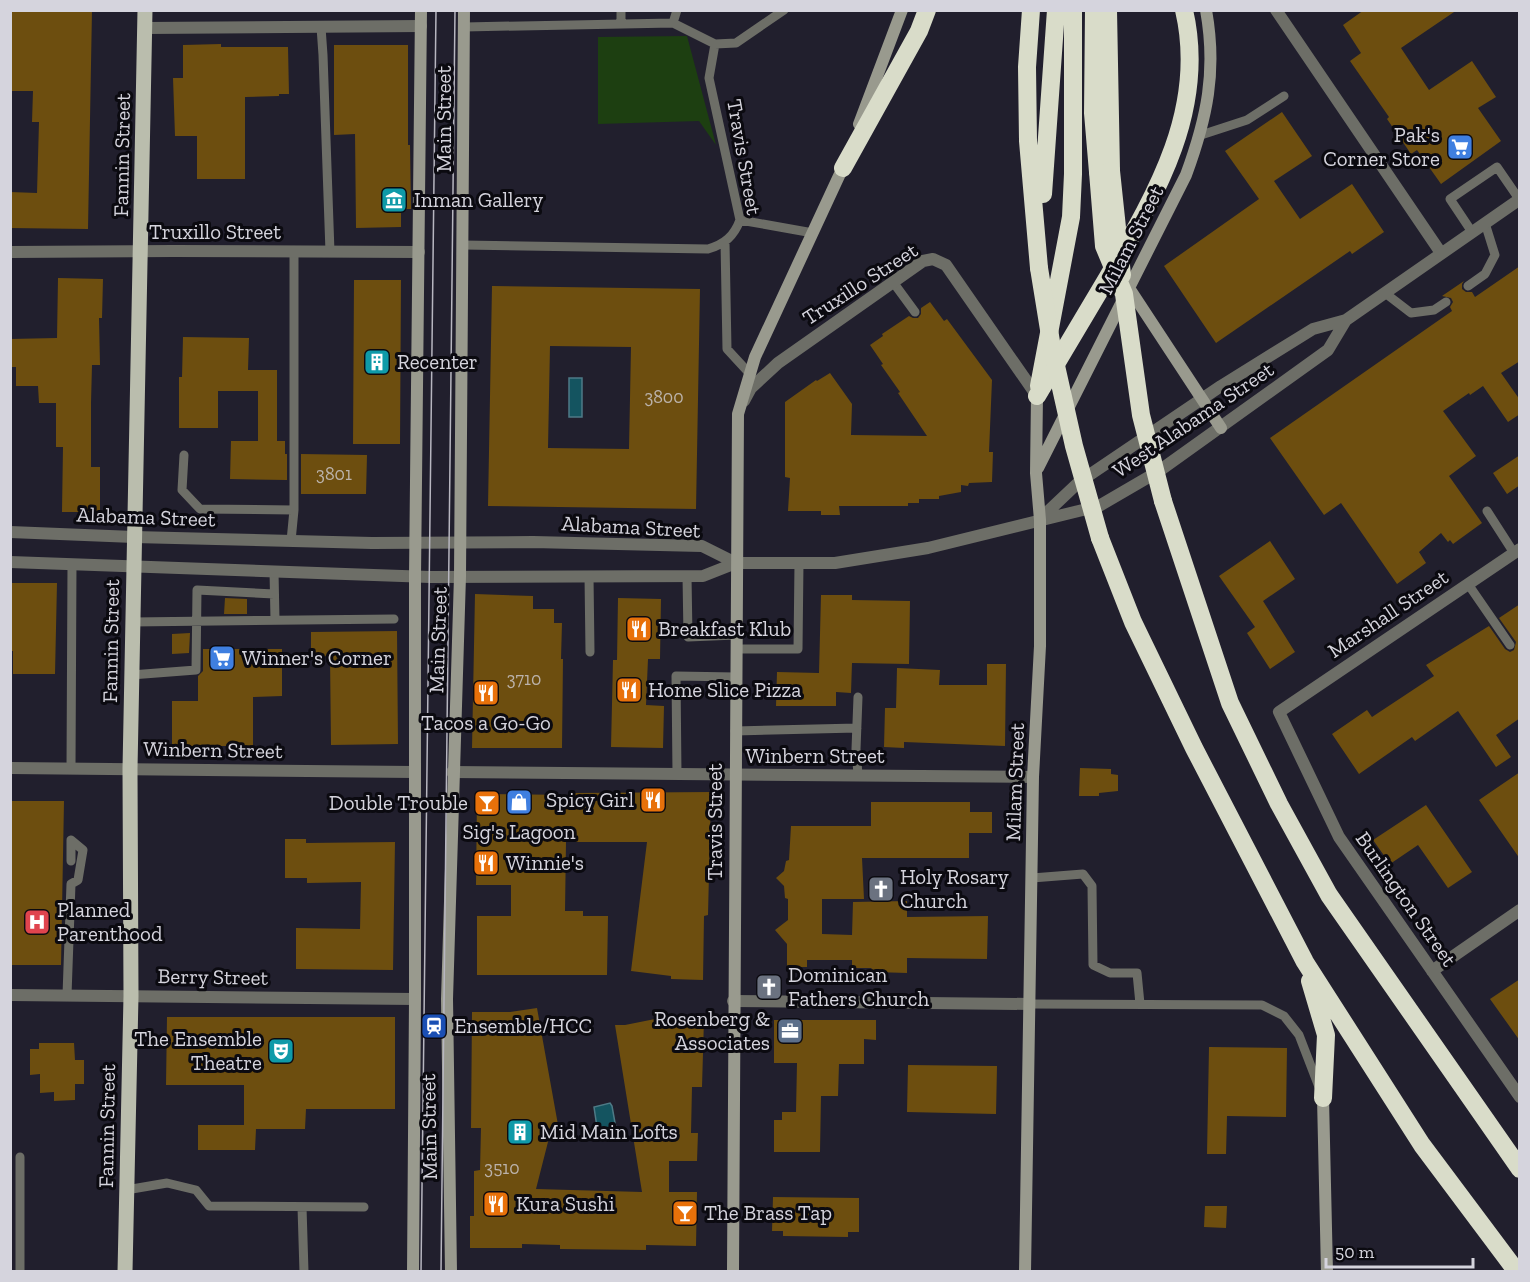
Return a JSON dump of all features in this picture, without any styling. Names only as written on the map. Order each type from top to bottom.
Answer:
[{"type":"highway","points":[[843,168],[919,31],[927,10]]},
{"type":"highway","points":[[1031,10],[1028,67],[1037,141],[1039,268],[1052,348],[1074,446],[1100,538],[1134,622],[1194,748],[1305,962],[1422,1145],[1517,1272]]},
{"type":"highway","points":[[1037,141],[1056,10]]},
{"type":"highway","points":[[1037,396],[1071,217],[1073,10]]},
{"type":"highway","points":[[1094,10],[1093,113],[1104,172]]},
{"type":"highway","points":[[1108,10],[1104,246],[1126,291],[1141,415],[1163,501],[1230,703],[1279,804],[1329,895],[1520,1169]]},
{"type":"highway","points":[[1037,396],[1140,222],[1169,163],[1186,106],[1189,39],[1184,10]]},
{"type":"highway","points":[[1305,962],[1326,1035],[1323,1098]]},
{"type":"main road","name":"Fannin Street","points":[[125,1272],[131,996],[131,675],[145,10]]},
{"type":"main road","name":"Main Street","points":[[413,1272],[415,576],[421,10]]},
{"type":"main road","name":"Main Street","points":[[451,1272],[447,999],[452,772],[460,576],[464,10]]},
{"type":"main road","name":"Travis Street","points":[[733,1272],[738,414],[755,357],[843,168],[902,10]]},
{"type":"main road","name":"Milam Street","points":[[1036,473],[1186,175],[1201,135],[1208,93],[1211,50],[1206,10]]},
{"type":"main road","points":[[1126,291],[1221,428]]},
{"type":"main road","name":"Milam Street","points":[[1025,1272],[1033,777],[1040,646],[1040,520],[1036,473],[1037,396]]},
{"type":"main road","points":[[1323,1098],[1327,1272]]},
{"type":"street","points":[[1282,13],[1441,253]]},
{"type":"street","points":[[145,28],[421,26]]},
{"type":"street","name":"West Alabama Street","points":[[1040,520],[1080,482],[1203,399],[1313,329],[1346,320],[1519,200]]},
{"type":"street","name":"Truxillo Street","points":[[10,252],[418,252]]},
{"type":"street","name":"Truxillo Street","points":[[738,414],[751,388],[778,363],[923,261],[933,259],[946,265],[1037,396]]},
{"type":"street","name":"West Alabama Street","points":[[736,563],[835,563],[928,548],[1099,506],[1159,471],[1328,350],[1346,320]]},
{"type":"street","name":"Alabama Street","points":[[10,532],[416,544],[533,542],[702,546],[736,563]]},
{"type":"street","name":"Marshall Street","points":[[1279,712],[1517,551]]},
{"type":"street","points":[[10,562],[415,576],[704,576],[736,563]]},
{"type":"street","name":"Burlington Street","points":[[1279,712],[1339,837],[1519,1095]]},
{"type":"street","name":"Winbern Street","points":[[10,768],[414,772]]},
{"type":"street","name":"Winbern Street","points":[[452,772],[1033,777]]},
{"type":"street","points":[[1432,971],[1520,910]]},
{"type":"street","name":"Berry Street","points":[[10,994],[415,999]]},
{"type":"street","points":[[733,1001],[1030,1004]]},
{"type":"lane","points":[[621,10],[621,24]]},
{"type":"lane","points":[[673,23],[677,10]]},
{"type":"lane","points":[[464,27],[673,23],[715,44],[736,43],[784,10]]},
{"type":"lane","points":[[321,27],[330,252]]},
{"type":"lane","name":"Travis Street","points":[[715,44],[709,78],[740,220],[737,228],[725,242],[727,349],[750,374]]},
{"type":"lane","points":[[1201,135],[1247,120],[1284,96]]},
{"type":"lane","points":[[1472,232],[1450,199],[1497,167],[1519,200]]},
{"type":"lane","points":[[740,220],[813,233]]},
{"type":"lane","points":[[1468,286],[1485,274],[1495,255],[1485,223]]},
{"type":"lane","points":[[463,245],[708,249],[725,242]]},
{"type":"lane","points":[[291,541],[294,510],[294,252]]},
{"type":"lane","points":[[893,282],[915,312]]},
{"type":"lane","points":[[1384,293],[1411,313],[1434,310],[1446,302]]},
{"type":"lane","points":[[184,455],[182,490],[200,509],[294,510]]},
{"type":"lane","points":[[1487,512],[1517,551]]},
{"type":"lane","points":[[736,649],[798,649],[799,563]]},
{"type":"lane","points":[[71,769],[72,564]]},
{"type":"lane","points":[[274,571],[275,620]]},
{"type":"lane","points":[[589,576],[590,652]]},
{"type":"lane","points":[[687,576],[688,637],[736,635]]},
{"type":"lane","points":[[1468,584],[1510,645]]},
{"type":"lane","points":[[131,675],[196,670],[197,590],[274,594]]},
{"type":"lane","points":[[132,622],[394,619]]},
{"type":"lane","points":[[676,774],[676,676],[736,677]]},
{"type":"lane","points":[[858,697],[858,776]]},
{"type":"lane","points":[[735,731],[857,728]]},
{"type":"lane","points":[[71,861],[71,840],[83,850],[78,880],[71,884]]},
{"type":"lane","points":[[67,995],[71,873]]},
{"type":"lane","points":[[1032,878],[1083,874],[1092,886],[1093,965],[1110,973],[1137,973],[1140,1004]]},
{"type":"lane","points":[[1030,1004],[1262,1005],[1284,1016],[1299,1035],[1323,1098]]},
{"type":"lane","points":[[20,1157],[20,1272]]},
{"type":"lane","points":[[126,1190],[167,1184],[196,1190],[208,1206],[364,1207]]},
{"type":"lane","points":[[302,1207],[304,1272]]},
{"type":"green space","points":[[687,36],[716,145],[699,121],[598,124],[598,37]]},
{"type":"water","points":[[569,378],[582,378],[582,417],[569,417]]},
{"type":"water","points":[[610,1103],[617,1134],[598,1134],[594,1107]]},
{"type":"building","points":[[10,10],[92,10],[88,229],[10,228],[10,192],[37,193],[39,122],[32,122],[33,91],[10,91]]},
{"type":"building","points":[[1364,10],[1457,10],[1401,48],[1429,90],[1472,61],[1496,97],[1478,108],[1501,141],[1441,184],[1417,150],[1411,154],[1387,119],[1389,117],[1350,61],[1361,53],[1343,25]]},
{"type":"building","points":[[221,44],[221,47],[288,47],[289,94],[245,97],[245,179],[197,179],[197,136],[175,136],[173,78],[183,78],[183,45]]},
{"type":"building","points":[[334,45],[408,45],[408,145],[410,145],[411,209],[401,209],[401,227],[356,228],[355,134],[334,135]]},
{"type":"building","points":[[1282,112],[1312,156],[1274,181],[1300,219],[1352,184],[1384,232],[1352,254],[1350,251],[1216,343],[1164,266],[1259,199],[1225,151]]},
{"type":"building","points":[[1520,266],[1520,361],[1501,373],[1520,400],[1520,414],[1508,422],[1483,386],[1443,411],[1476,456],[1449,476],[1482,523],[1453,544],[1450,540],[1448,542],[1441,533],[1419,552],[1426,563],[1397,584],[1341,503],[1324,515],[1270,438],[1452,311],[1451,298],[1442,296],[1464,281],[1462,289],[1472,292],[1475,297]]},
{"type":"building","points":[[58,278],[103,279],[102,318],[99,318],[100,365],[92,365],[91,403],[91,467],[100,467],[100,512],[62,512],[63,447],[56,447],[56,403],[39,403],[38,386],[16,386],[16,367],[10,367],[10,339],[57,338]]},
{"type":"building","name":"Recenter","points":[[354,280],[401,280],[400,444],[353,444]]},
{"type":"building","points":[[492,286],[700,289],[696,509],[488,506]],"holes":[[[550,346],[631,347],[629,449],[548,448]]]},
{"type":"building","points":[[930,302],[944,321],[947,319],[992,380],[989,452],[993,452],[992,482],[961,485],[961,492],[939,496],[939,499],[919,499],[919,503],[908,503],[908,506],[839,506],[840,515],[821,515],[821,511],[788,511],[790,478],[785,477],[785,402],[816,380],[830,373],[852,404],[851,435],[927,436],[870,345],[909,316],[918,318],[921,308]]},
{"type":"building","points":[[183,337],[249,338],[248,370],[277,370],[277,441],[285,441],[287,480],[230,479],[231,441],[258,441],[258,391],[218,391],[218,428],[179,428],[179,377],[182,377]]},
{"type":"building","points":[[301,454],[367,455],[366,494],[301,494]]},
{"type":"building","points":[[1520,455],[1520,485],[1507,494],[1493,473]]},
{"type":"building","points":[[1270,541],[1295,579],[1263,601],[1295,652],[1270,669],[1247,633],[1255,627],[1219,576]]},
{"type":"building","points":[[10,583],[57,583],[55,674],[13,674],[13,651],[10,651]]},
{"type":"building","points":[[475,594],[533,596],[533,609],[554,609],[554,623],[562,623],[562,748],[472,748]]},
{"type":"building","points":[[821,595],[852,595],[852,600],[910,601],[909,664],[852,663],[851,693],[836,692],[836,706],[776,706],[777,672],[819,673]]},
{"type":"building","points":[[225,598],[247,599],[247,614],[224,614]]},
{"type":"building","points":[[618,598],[661,599],[660,659],[648,659],[646,705],[664,706],[663,748],[611,747],[613,660],[617,660]]},
{"type":"building","points":[[1520,604],[1520,718],[1496,735],[1511,757],[1496,767],[1458,711],[1415,741],[1412,737],[1359,774],[1332,734],[1367,710],[1372,717],[1434,676],[1426,665],[1489,626],[1505,649],[1510,652],[1514,650],[1516,642],[1499,618]]},
{"type":"building","points":[[397,631],[398,744],[331,745],[330,656],[311,657],[311,632]]},
{"type":"building","points":[[190,633],[189,653],[172,654],[172,634]]},
{"type":"building","points":[[203,649],[282,649],[282,696],[253,697],[253,746],[172,746],[172,701],[198,701],[198,676],[203,671]]},
{"type":"building","points":[[987,664],[1006,664],[1005,746],[904,742],[904,748],[884,747],[885,708],[896,708],[897,668],[940,670],[939,685],[987,685]]},
{"type":"building","points":[[1080,768],[1111,769],[1111,774],[1118,775],[1118,791],[1099,793],[1099,796],[1079,796]]},
{"type":"building","points":[[1520,772],[1520,859],[1479,800]]},
{"type":"building","points":[[711,792],[708,915],[704,916],[703,980],[671,979],[671,976],[631,971],[647,842],[566,842],[565,911],[583,911],[583,916],[608,916],[607,975],[477,975],[477,916],[511,916],[511,885],[476,885],[477,794],[574,795],[574,793]]},
{"type":"building","name":"Planned Parenthood","points":[[10,801],[64,801],[61,965],[10,965]]},
{"type":"building","points":[[871,802],[970,802],[970,812],[992,812],[992,833],[969,833],[969,858],[862,858],[864,899],[822,899],[822,934],[852,935],[853,902],[907,901],[907,917],[988,916],[987,959],[907,958],[907,973],[875,972],[871,968],[852,968],[852,960],[807,960],[807,967],[787,967],[787,944],[775,930],[788,920],[788,899],[785,898],[784,886],[776,878],[784,871],[786,861],[789,860],[791,826],[871,826]]},
{"type":"building","points":[[1426,805],[1472,872],[1448,888],[1418,845],[1390,864],[1373,840]]},
{"type":"building","points":[[285,839],[306,839],[306,843],[395,842],[393,970],[296,969],[296,928],[360,929],[361,882],[307,883],[307,878],[285,878]]},
{"type":"building","points":[[1520,979],[1520,1041],[1490,999]]},
{"type":"building","points":[[537,1008],[560,1136],[549,1138],[536,1189],[642,1192],[615,1025],[665,1017],[704,1019],[702,1087],[692,1087],[691,1133],[698,1133],[697,1161],[669,1161],[669,1192],[697,1192],[696,1246],[646,1245],[646,1250],[560,1249],[560,1245],[522,1244],[522,1248],[470,1248],[470,1216],[474,1216],[474,1171],[480,1170],[481,1128],[471,1128],[472,1012],[510,1012]]},
{"type":"building","name":"The Ensemble Theatre","points":[[167,1017],[395,1017],[395,1109],[306,1109],[305,1129],[256,1129],[255,1150],[198,1150],[198,1125],[244,1125],[244,1085],[166,1085]]},
{"type":"building","points":[[774,1020],[876,1020],[876,1040],[864,1039],[864,1064],[839,1064],[838,1096],[821,1096],[820,1152],[774,1152],[774,1120],[782,1120],[782,1112],[796,1112],[797,1063],[774,1063]]},
{"type":"building","points":[[39,1043],[74,1043],[75,1060],[84,1060],[84,1084],[75,1084],[75,1100],[54,1101],[54,1092],[40,1093],[40,1074],[30,1075],[30,1049],[39,1049]]},
{"type":"building","points":[[1209,1047],[1287,1048],[1286,1117],[1227,1116],[1226,1154],[1207,1154]]},
{"type":"building","points":[[908,1065],[997,1066],[996,1114],[907,1112]]},
{"type":"building","points":[[773,1197],[859,1198],[859,1232],[848,1232],[848,1237],[783,1236],[783,1231],[772,1231]]},
{"type":"building","points":[[1205,1206],[1227,1206],[1226,1228],[1204,1227]]},
{"type":"tram line","points":[[421,1272],[436,10]]},
{"type":"tram line","points":[[441,1272],[455,10]]},
{"type":"place","name":"Pak's Corner Store","points":[[1460,147]]},
{"type":"place","name":"Inman Gallery","points":[[394,200]]},
{"type":"place","name":"Recenter","points":[[377,362]]},
{"type":"place","name":"Breakfast Klub","points":[[639,629]]},
{"type":"place","name":"Winner's Corner","points":[[222,658]]},
{"type":"place","name":"Home Slice Pizza","points":[[629,690]]},
{"type":"place","name":"Tacos a Go-Go","points":[[486,693]]},
{"type":"place","name":"Spicy Girl","points":[[653,800]]},
{"type":"place","name":"Sig's Lagoon","points":[[519,802]]},
{"type":"place","name":"Double Trouble","points":[[487,803]]},
{"type":"place","name":"Winnie's","points":[[486,863]]},
{"type":"place","name":"Holy Rosary Church","points":[[881,889]]},
{"type":"place","name":"Planned Parenthood","points":[[37,922]]},
{"type":"place","name":"Dominican Fathers Church","points":[[769,987]]},
{"type":"place","name":"Ensemble/HCC","points":[[434,1026]]},
{"type":"place","name":"Rosenberg & Associates","points":[[790,1031]]},
{"type":"place","name":"The Ensemble Theatre","points":[[281,1051]]},
{"type":"place","name":"Mid Main Lofts","points":[[520,1132]]},
{"type":"place","name":"Kura Sushi","points":[[496,1204]]},
{"type":"place","name":"The Brass Tap","points":[[685,1213]]}]
